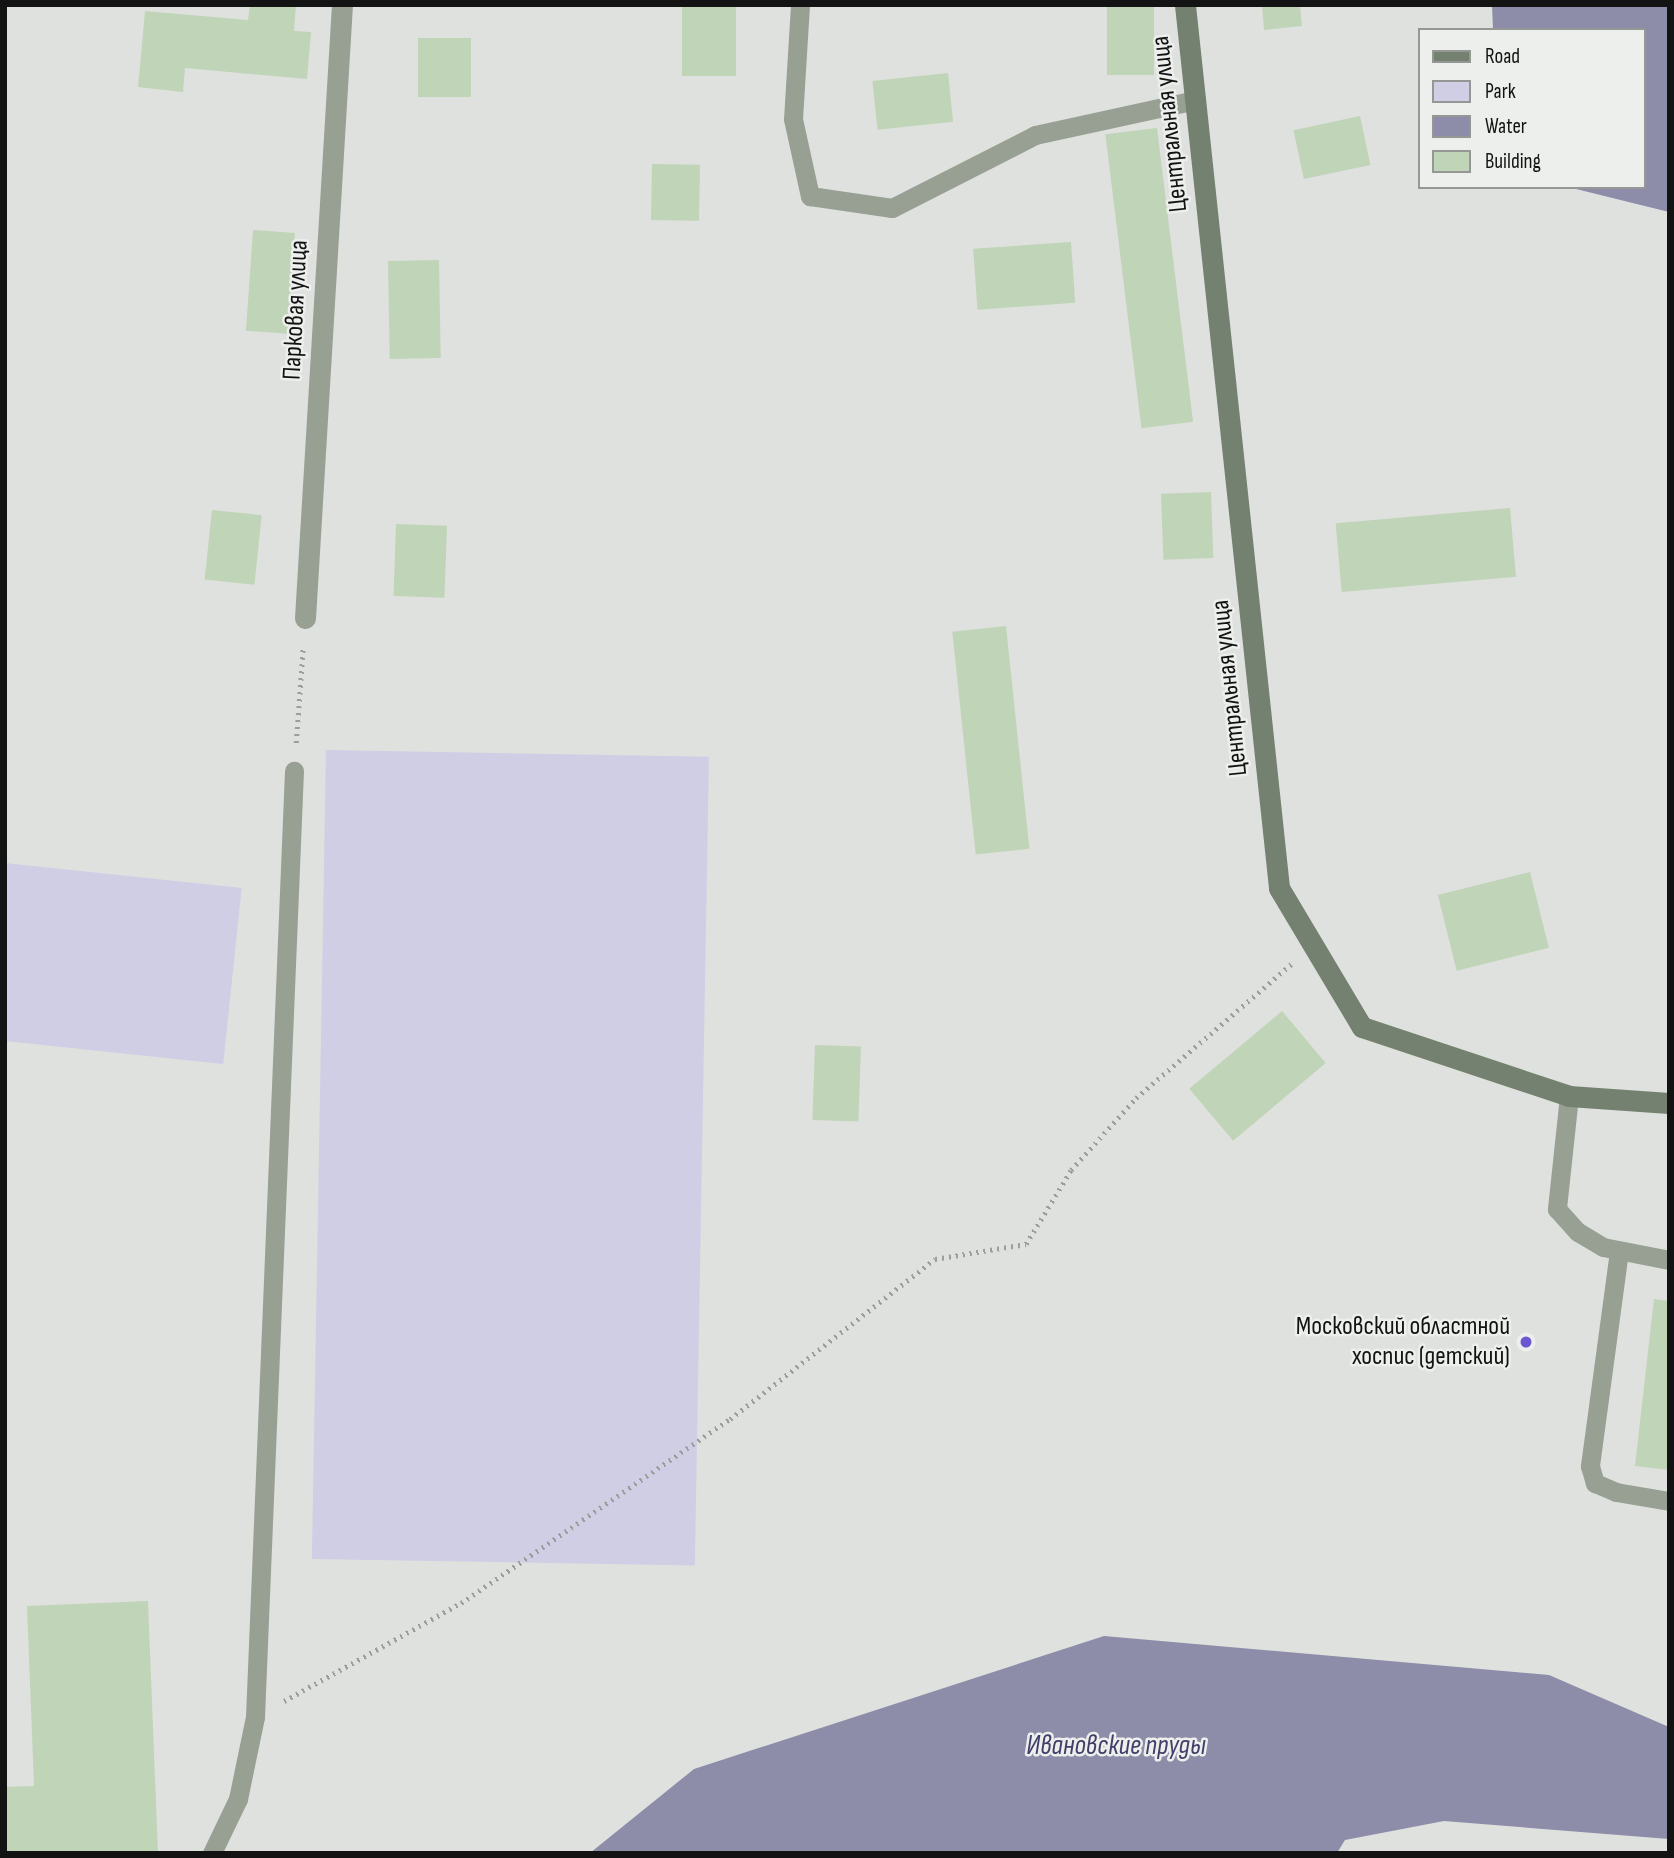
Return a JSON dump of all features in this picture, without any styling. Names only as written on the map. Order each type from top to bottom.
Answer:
[{"type":"street","name":"Парковая улица","points":[[305,618],[342,5]]},
{"type":"street","name":"Центральная улица","points":[[1185,5],[1279,888],[1362,1027],[1569,1096],[1669,1103]]},
{"type":"lane","points":[[800,5],[793,119],[810,196],[892,208],[1035,135],[1196,100]]},
{"type":"lane","points":[[212,1853],[238,1799],[255,1717],[294,771]]},
{"type":"lane","points":[[1569,1096],[1557,1209],[1578,1232],[1602,1247],[1669,1260]]},
{"type":"lane","points":[[1619,1251],[1590,1466],[1595,1483],[1616,1492],[1669,1501]]},
{"type":"path","points":[[294,771],[305,618]]},
{"type":"path","points":[[255,1717],[461,1603],[730,1419],[935,1259],[1026,1244],[1071,1170],[1136,1098],[1313,945]]},
{"type":"green space","points":[[326,750],[709,757],[695,1566],[312,1559]]},
{"type":"green space","points":[[5,863],[242,888],[223,1064],[5,1041]]},
{"type":"water","points":[[1492,5],[1669,5],[1669,212],[1576,189],[1646,189],[1646,28],[1493,28]]},
{"type":"water","name":"Ивановские пруды","points":[[1104,1636],[1549,1675],[1669,1727],[1669,1839],[1444,1821],[1345,1840],[1337,1853],[590,1853],[694,1769]]},
{"type":"building","points":[[250,5],[296,5],[294,31],[311,32],[307,79],[185,68],[183,92],[138,87],[145,11],[248,20]]},
{"type":"building","points":[[682,5],[736,5],[736,76],[682,76]]},
{"type":"building","points":[[1107,5],[1154,5],[1154,75],[1107,75]]},
{"type":"building","points":[[1262,5],[1300,5],[1302,26],[1264,30]]},
{"type":"building","points":[[418,38],[471,38],[471,97],[418,97]]},
{"type":"building","points":[[948,73],[953,122],[878,130],[872,81]]},
{"type":"building","points":[[1360,116],[1370,165],[1304,179],[1293,130]]},
{"type":"building","points":[[1157,128],[1193,422],[1141,428],[1105,134]]},
{"type":"building","points":[[652,164],[700,165],[699,221],[651,220]]},
{"type":"building","points":[[253,230],[295,233],[288,334],[246,331]]},
{"type":"building","points":[[1071,242],[1075,303],[977,310],[973,249]]},
{"type":"building","points":[[439,260],[441,358],[390,359],[388,261]]},
{"type":"building","points":[[1211,492],[1213,558],[1163,560],[1161,494]]},
{"type":"building","points":[[1510,508],[1516,577],[1342,592],[1336,523]]},
{"type":"building","points":[[212,510],[262,515],[254,585],[205,580]]},
{"type":"building","points":[[396,524],[447,526],[444,598],[393,596]]},
{"type":"building","points":[[1006,626],[1029,849],[976,854],[952,632]]},
{"type":"building","points":[[1530,872],[1549,948],[1457,971],[1438,895]]},
{"type":"building","points":[[1282,1011],[1326,1063],[1233,1141],[1189,1089]]},
{"type":"building","points":[[815,1045],[861,1047],[858,1122],[812,1120]]},
{"type":"building","points":[[1654,1299],[1669,1301],[1669,1470],[1635,1466]]},
{"type":"building","points":[[148,1601],[158,1853],[5,1853],[5,1787],[34,1786],[27,1606]]},
{"type":"place","name":"Московский областной хоспис (детский)","points":[[1526,1342]]}]
